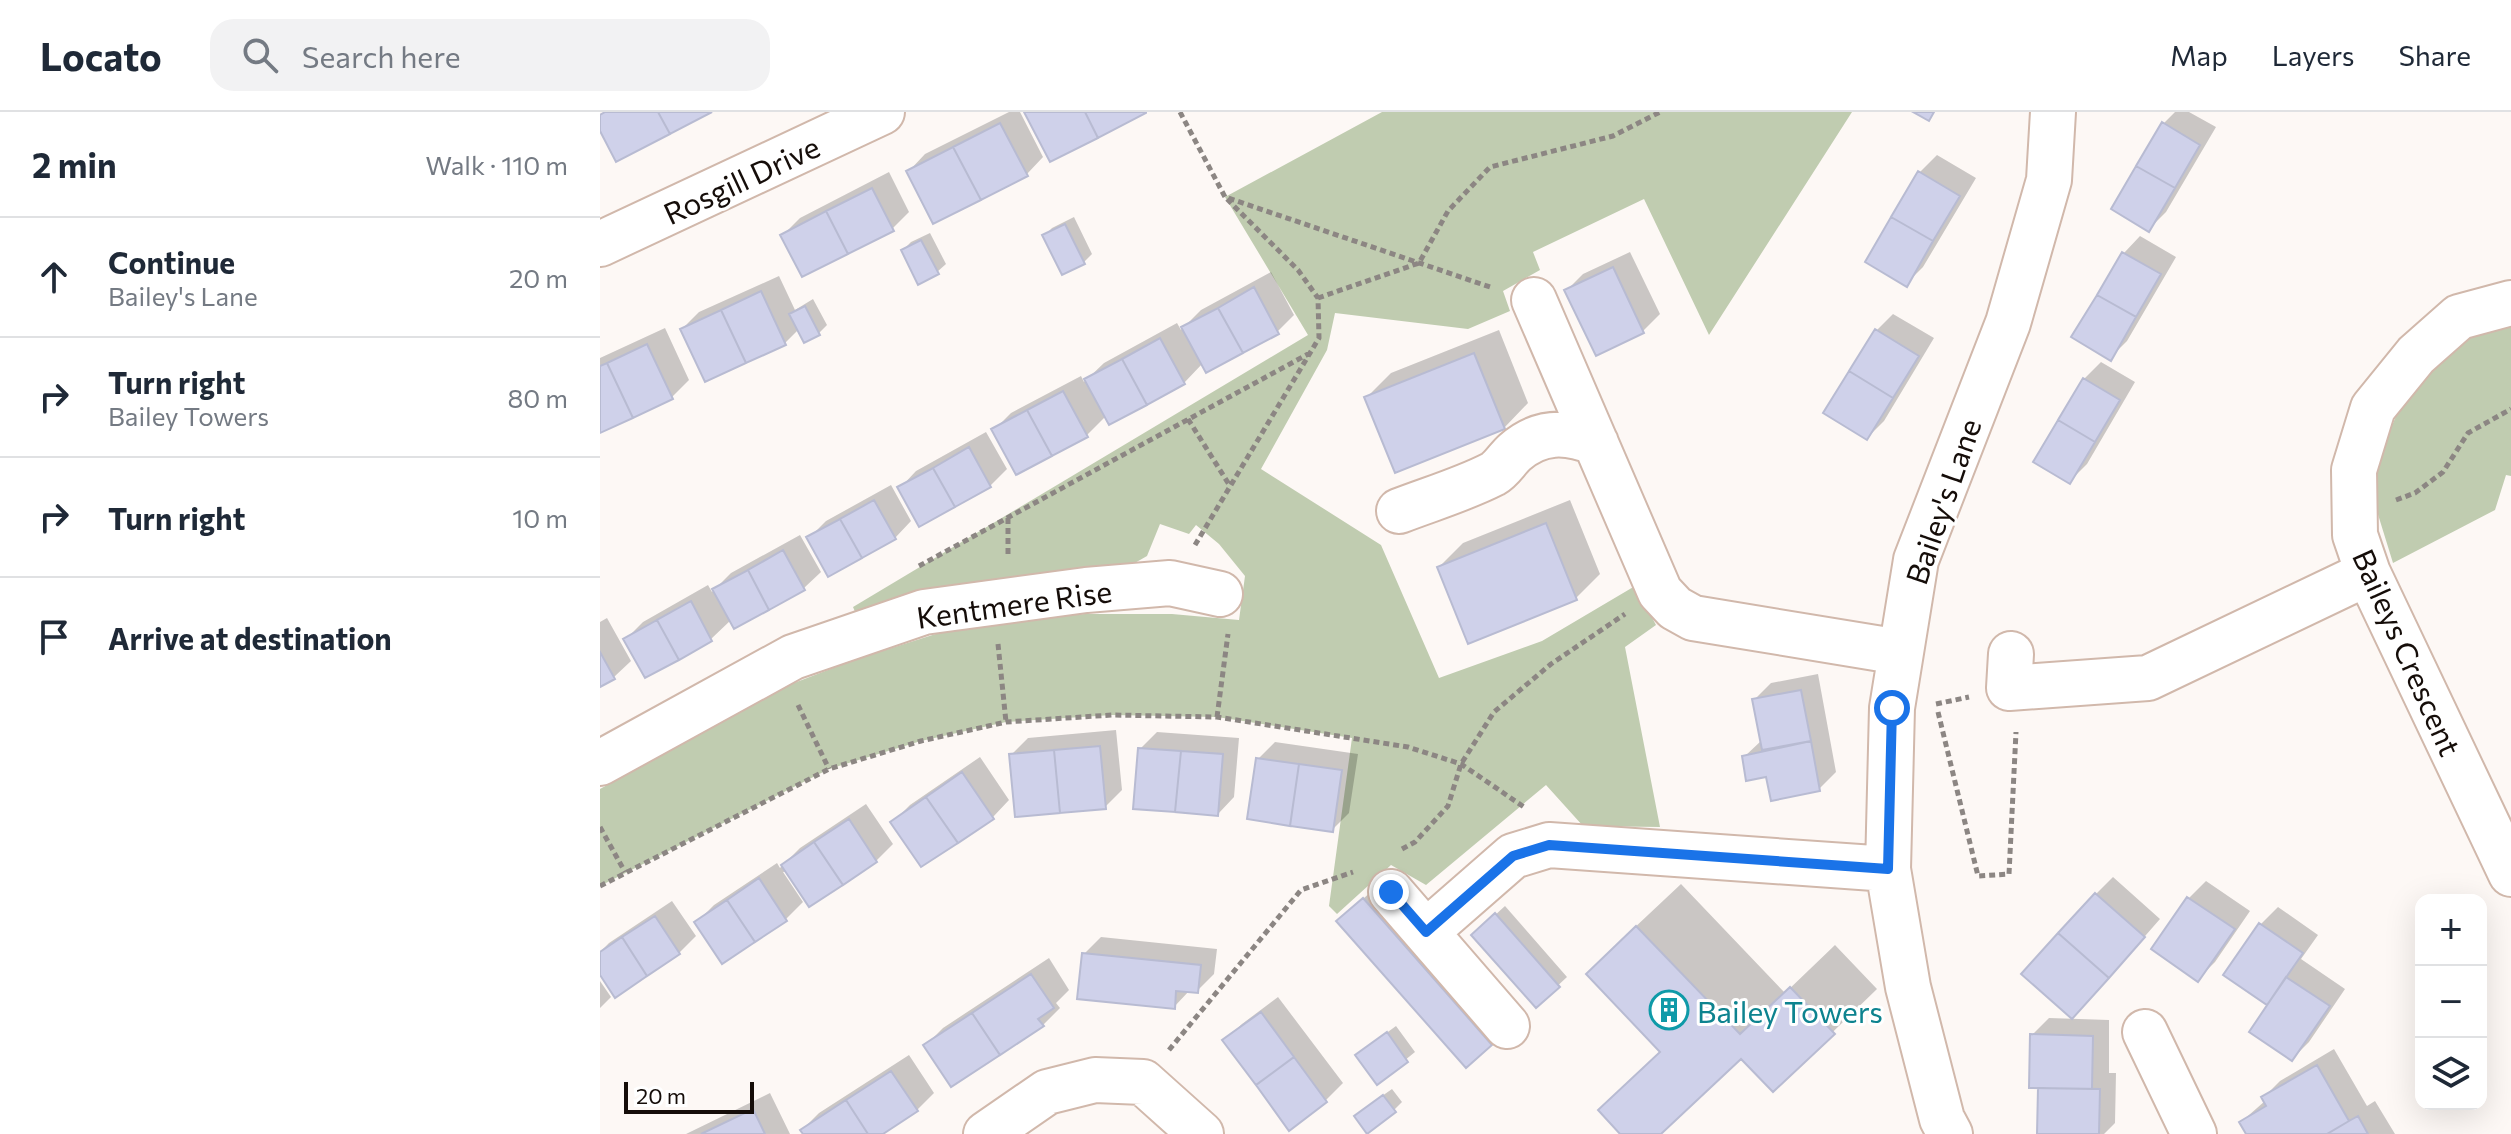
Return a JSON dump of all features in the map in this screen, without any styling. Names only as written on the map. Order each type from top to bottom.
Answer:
[{"type":"street","name":"Rosgill Drive","points":[[600,244],[882,112]]},
{"type":"street","name":"Bailey's Lane","points":[[1934,1129],[1888,869],[1892,708],[1916,560],[2008,323],[2049,180],[2053,112]]},
{"type":"street","points":[[1534,300],[1660,592],[1675,608],[1693,618],[1900,652]]},
{"type":"street","name":"Baileys Crescent","points":[[2511,303],[2459,317],[2416,355],[2373,408],[2354,470],[2355,535],[2368,573],[2511,874]]},
{"type":"street","points":[[1399,511],[1495,473],[1533,439],[1554,433],[1575,434],[1596,443]]},
{"type":"street","points":[[2015,671],[2148,678],[2368,573]]},
{"type":"street","name":"Kentmere Rise","points":[[600,763],[793,657],[924,612],[1086,590],[1170,583],[1220,594]]},
{"type":"street","points":[[1426,932],[1513,856],[1549,845],[1888,869]]},
{"type":"street","points":[[1380,872],[1426,932],[1507,1026]]},
{"type":"street","points":[[2145,1032],[2194,1134]]},
{"type":"street","points":[[986,1134],[1047,1092],[1095,1080],[1143,1082],[1201,1134]]},
{"type":"path","points":[[1170,583],[1202,536],[1319,338],[1318,298],[1298,270],[1225,197],[1180,112]]},
{"type":"path","points":[[1318,298],[1419,263],[1448,211],[1490,167],[1613,136],[1660,112]]},
{"type":"path","points":[[1225,197],[1534,300]]},
{"type":"path","points":[[915,569],[1310,353]]},
{"type":"path","points":[[2355,515],[2415,493],[2443,472],[2468,433],[2511,409]]},
{"type":"path","points":[[1188,419],[1230,487]]},
{"type":"path","points":[[1143,1082],[1301,890],[1380,872],[1415,842],[1448,806],[1461,764],[1494,712],[1551,664],[1660,592]]},
{"type":"path","points":[[1217,717],[1230,613],[1220,594]]},
{"type":"path","points":[[994,602],[1006,722]]},
{"type":"path","points":[[778,665],[829,769]]},
{"type":"path","points":[[1892,708],[1936,704],[1978,876],[2009,874],[2015,671]]},
{"type":"path","points":[[600,886],[829,769],[921,741],[1006,722],[1112,715],[1217,717],[1408,747],[1461,764],[1524,806],[1549,845]]},
{"type":"path","points":[[600,827],[625,872]]},
{"type":"green space","points":[[1382,112],[1852,112],[1709,335],[1644,199],[1533,252],[1540,270],[1503,291],[1510,311],[1468,329],[1335,313],[1327,350],[1261,469],[1381,545],[1439,678],[1542,641],[1635,586],[1656,625],[1625,647],[1660,827],[1583,826],[1546,785],[1426,885],[1391,865],[1337,914],[1329,906],[1352,738],[1217,717],[1112,715],[1006,722],[921,741],[829,769],[600,886],[600,789],[781,688],[854,660],[942,632],[1023,618],[1172,614],[1239,620],[1245,576],[1219,544],[1196,525],[1189,534],[1160,524],[1147,556],[1119,572],[1076,571],[1008,578],[936,591],[856,614],[853,607],[1308,335],[1225,197]]},
{"type":"green space","points":[[2511,326],[2511,476],[2506,475],[2495,510],[2393,563],[2376,508],[2377,460],[2397,414],[2427,369],[2471,335]]},
{"type":"building","points":[[605,112],[658,112],[670,134],[616,162],[600,131],[600,115]]},
{"type":"building","points":[[658,112],[712,112],[670,134]]},
{"type":"building","points":[[1024,112],[1085,112],[1098,138],[1050,162]]},
{"type":"building","points":[[1085,112],[1146,112],[1146,113],[1098,138]]},
{"type":"building","points":[[1913,112],[1934,112],[1929,121]]},
{"type":"building","points":[[2162,122],[2200,145],[2175,188],[2136,166]]},
{"type":"building","points":[[1000,123],[1028,176],[981,200],[953,147]]},
{"type":"building","points":[[953,147],[981,200],[933,224],[906,171]]},
{"type":"building","points":[[2136,166],[2175,188],[2149,232],[2111,209]]},
{"type":"building","points":[[1918,171],[1960,196],[1933,241],[1891,217]]},
{"type":"building","points":[[872,188],[894,231],[848,254],[826,211]]},
{"type":"building","points":[[826,211],[848,254],[802,277],[780,235]]},
{"type":"building","points":[[1891,217],[1933,241],[1907,287],[1865,262]]},
{"type":"building","points":[[1065,224],[1085,264],[1062,275],[1042,235]]},
{"type":"building","points":[[921,240],[939,274],[918,285],[901,250]]},
{"type":"building","points":[[2122,252],[2161,274],[2136,317],[2097,295]]},
{"type":"building","points":[[1613,267],[1644,333],[1596,356],[1564,290]]},
{"type":"building","points":[[1254,287],[1279,334],[1243,353],[1218,308]]},
{"type":"building","points":[[761,291],[786,345],[746,363],[721,310]]},
{"type":"building","points":[[2097,295],[2136,317],[2111,361],[2071,337]]},
{"type":"building","points":[[805,306],[820,335],[804,343],[789,314]]},
{"type":"building","points":[[1218,308],[1243,353],[1206,373],[1181,327]]},
{"type":"building","points":[[721,310],[746,363],[705,382],[680,329]]},
{"type":"building","points":[[1875,329],[1919,356],[1893,398],[1849,371]]},
{"type":"building","points":[[1160,338],[1185,384],[1147,405],[1122,359]]},
{"type":"building","points":[[647,344],[673,399],[633,418],[607,363]]},
{"type":"building","points":[[1474,353],[1505,429],[1395,473],[1364,397]]},
{"type":"building","points":[[1122,359],[1147,405],[1109,425],[1084,379]]},
{"type":"building","points":[[607,363],[633,418],[600,433],[600,366]]},
{"type":"building","points":[[1849,371],[1893,398],[1867,440],[1823,413]]},
{"type":"building","points":[[2083,378],[2120,400],[2095,442],[2058,420]]},
{"type":"building","points":[[1063,391],[1088,437],[1052,456],[1027,410]]},
{"type":"building","points":[[1027,410],[1052,456],[1016,475],[991,429]]},
{"type":"building","points":[[2058,420],[2095,442],[2070,484],[2033,462]]},
{"type":"building","points":[[969,447],[991,487],[955,507],[933,468]]},
{"type":"building","points":[[933,468],[955,507],[919,527],[897,487]]},
{"type":"building","points":[[874,500],[896,539],[862,558],[840,519]]},
{"type":"building","points":[[840,519],[862,558],[828,577],[806,537]]},
{"type":"building","points":[[1546,523],[1577,600],[1468,644],[1437,567]]},
{"type":"building","points":[[783,550],[805,590],[769,610],[748,570]]},
{"type":"building","points":[[748,570],[769,610],[734,629],[712,589]]},
{"type":"building","points":[[691,601],[712,641],[679,660],[657,620]]},
{"type":"building","points":[[657,620],[679,660],[645,678],[623,639]]},
{"type":"building","points":[[600,652],[615,679],[600,687]]},
{"type":"building","points":[[1801,690],[1811,741],[1762,750],[1752,699]]},
{"type":"building","points":[[1811,741],[1820,791],[1771,801],[1766,777],[1746,781],[1742,756]]},
{"type":"building","points":[[1100,746],[1106,809],[1060,813],[1054,750]]},
{"type":"building","points":[[1138,748],[1181,751],[1175,812],[1133,809]]},
{"type":"building","points":[[1054,750],[1060,813],[1015,817],[1009,754]]},
{"type":"building","points":[[1181,751],[1223,754],[1218,816],[1175,812]]},
{"type":"building","points":[[1256,758],[1299,764],[1290,826],[1247,819]]},
{"type":"building","points":[[1299,764],[1342,770],[1333,832],[1290,826]]},
{"type":"building","points":[[962,772],[994,819],[958,843],[926,797]]},
{"type":"building","points":[[926,797],[958,843],[921,867],[890,822]]},
{"type":"building","points":[[849,819],[877,862],[843,885],[814,842]]},
{"type":"building","points":[[814,842],[843,885],[809,907],[781,865]]},
{"type":"building","points":[[759,878],[787,921],[755,942],[727,900]]},
{"type":"building","points":[[2095,893],[2145,937],[2109,978],[2058,933]]},
{"type":"building","points":[[2187,897],[2235,929],[2198,982],[2151,949]]},
{"type":"building","points":[[1363,898],[1492,1045],[1466,1068],[1336,921]]},
{"type":"building","points":[[727,900],[755,942],[722,964],[694,922]]},
{"type":"building","points":[[1495,913],[1560,987],[1536,1008],[1471,935]]},
{"type":"building","points":[[655,916],[680,954],[647,976],[622,937]]},
{"type":"building","points":[[2259,923],[2303,953],[2267,1005],[2223,975]]},
{"type":"building","name":"Bailey Towers","points":[[1636,926],[1740,1034],[1790,987],[1835,1034],[1773,1092],[1741,1059],[1661,1134],[1620,1134],[1598,1110],[1660,1052],[1586,974]]},
{"type":"building","points":[[2058,933],[2109,978],[2072,1019],[2021,974]]},
{"type":"building","points":[[622,937],[647,976],[615,998],[600,975],[600,952]]},
{"type":"building","points":[[1082,953],[1201,965],[1198,993],[1176,991],[1175,1009],[1077,999]]},
{"type":"building","points":[[1031,974],[1054,1008],[1038,1019],[1044,1026],[1000,1055],[972,1013]]},
{"type":"building","points":[[2286,977],[2330,1006],[2292,1061],[2249,1032]]},
{"type":"building","points":[[1261,1012],[1294,1057],[1256,1085],[1222,1040]]},
{"type":"building","points":[[972,1013],[1000,1055],[951,1087],[923,1045]]},
{"type":"building","points":[[1387,1032],[1408,1062],[1377,1085],[1355,1055]]},
{"type":"building","points":[[2030,1034],[2093,1036],[2092,1089],[2029,1088]]},
{"type":"building","points":[[1294,1057],[1327,1102],[1289,1131],[1256,1085]]},
{"type":"building","points":[[2317,1065],[2349,1121],[2327,1134],[2246,1134],[2239,1122],[2266,1106],[2261,1097]]},
{"type":"building","points":[[891,1071],[918,1111],[883,1134],[868,1134],[846,1100]]},
{"type":"building","points":[[2038,1088],[2100,1089],[2099,1134],[2037,1134]]},
{"type":"building","points":[[1383,1095],[1396,1112],[1367,1134],[1354,1116]]},
{"type":"building","points":[[846,1100],[868,1134],[803,1134],[800,1130]]},
{"type":"building","points":[[753,1109],[765,1134],[701,1134]]},
{"type":"building","points":[[2358,1116],[2368,1134],[2327,1134],[2349,1121]]},
{"type":"place","name":"Bailey Towers","points":[[1669,1010]]},
{"type":"route","points":[[1391,892],[1426,932],[1513,856],[1549,845],[1888,869],[1892,708]]}]
